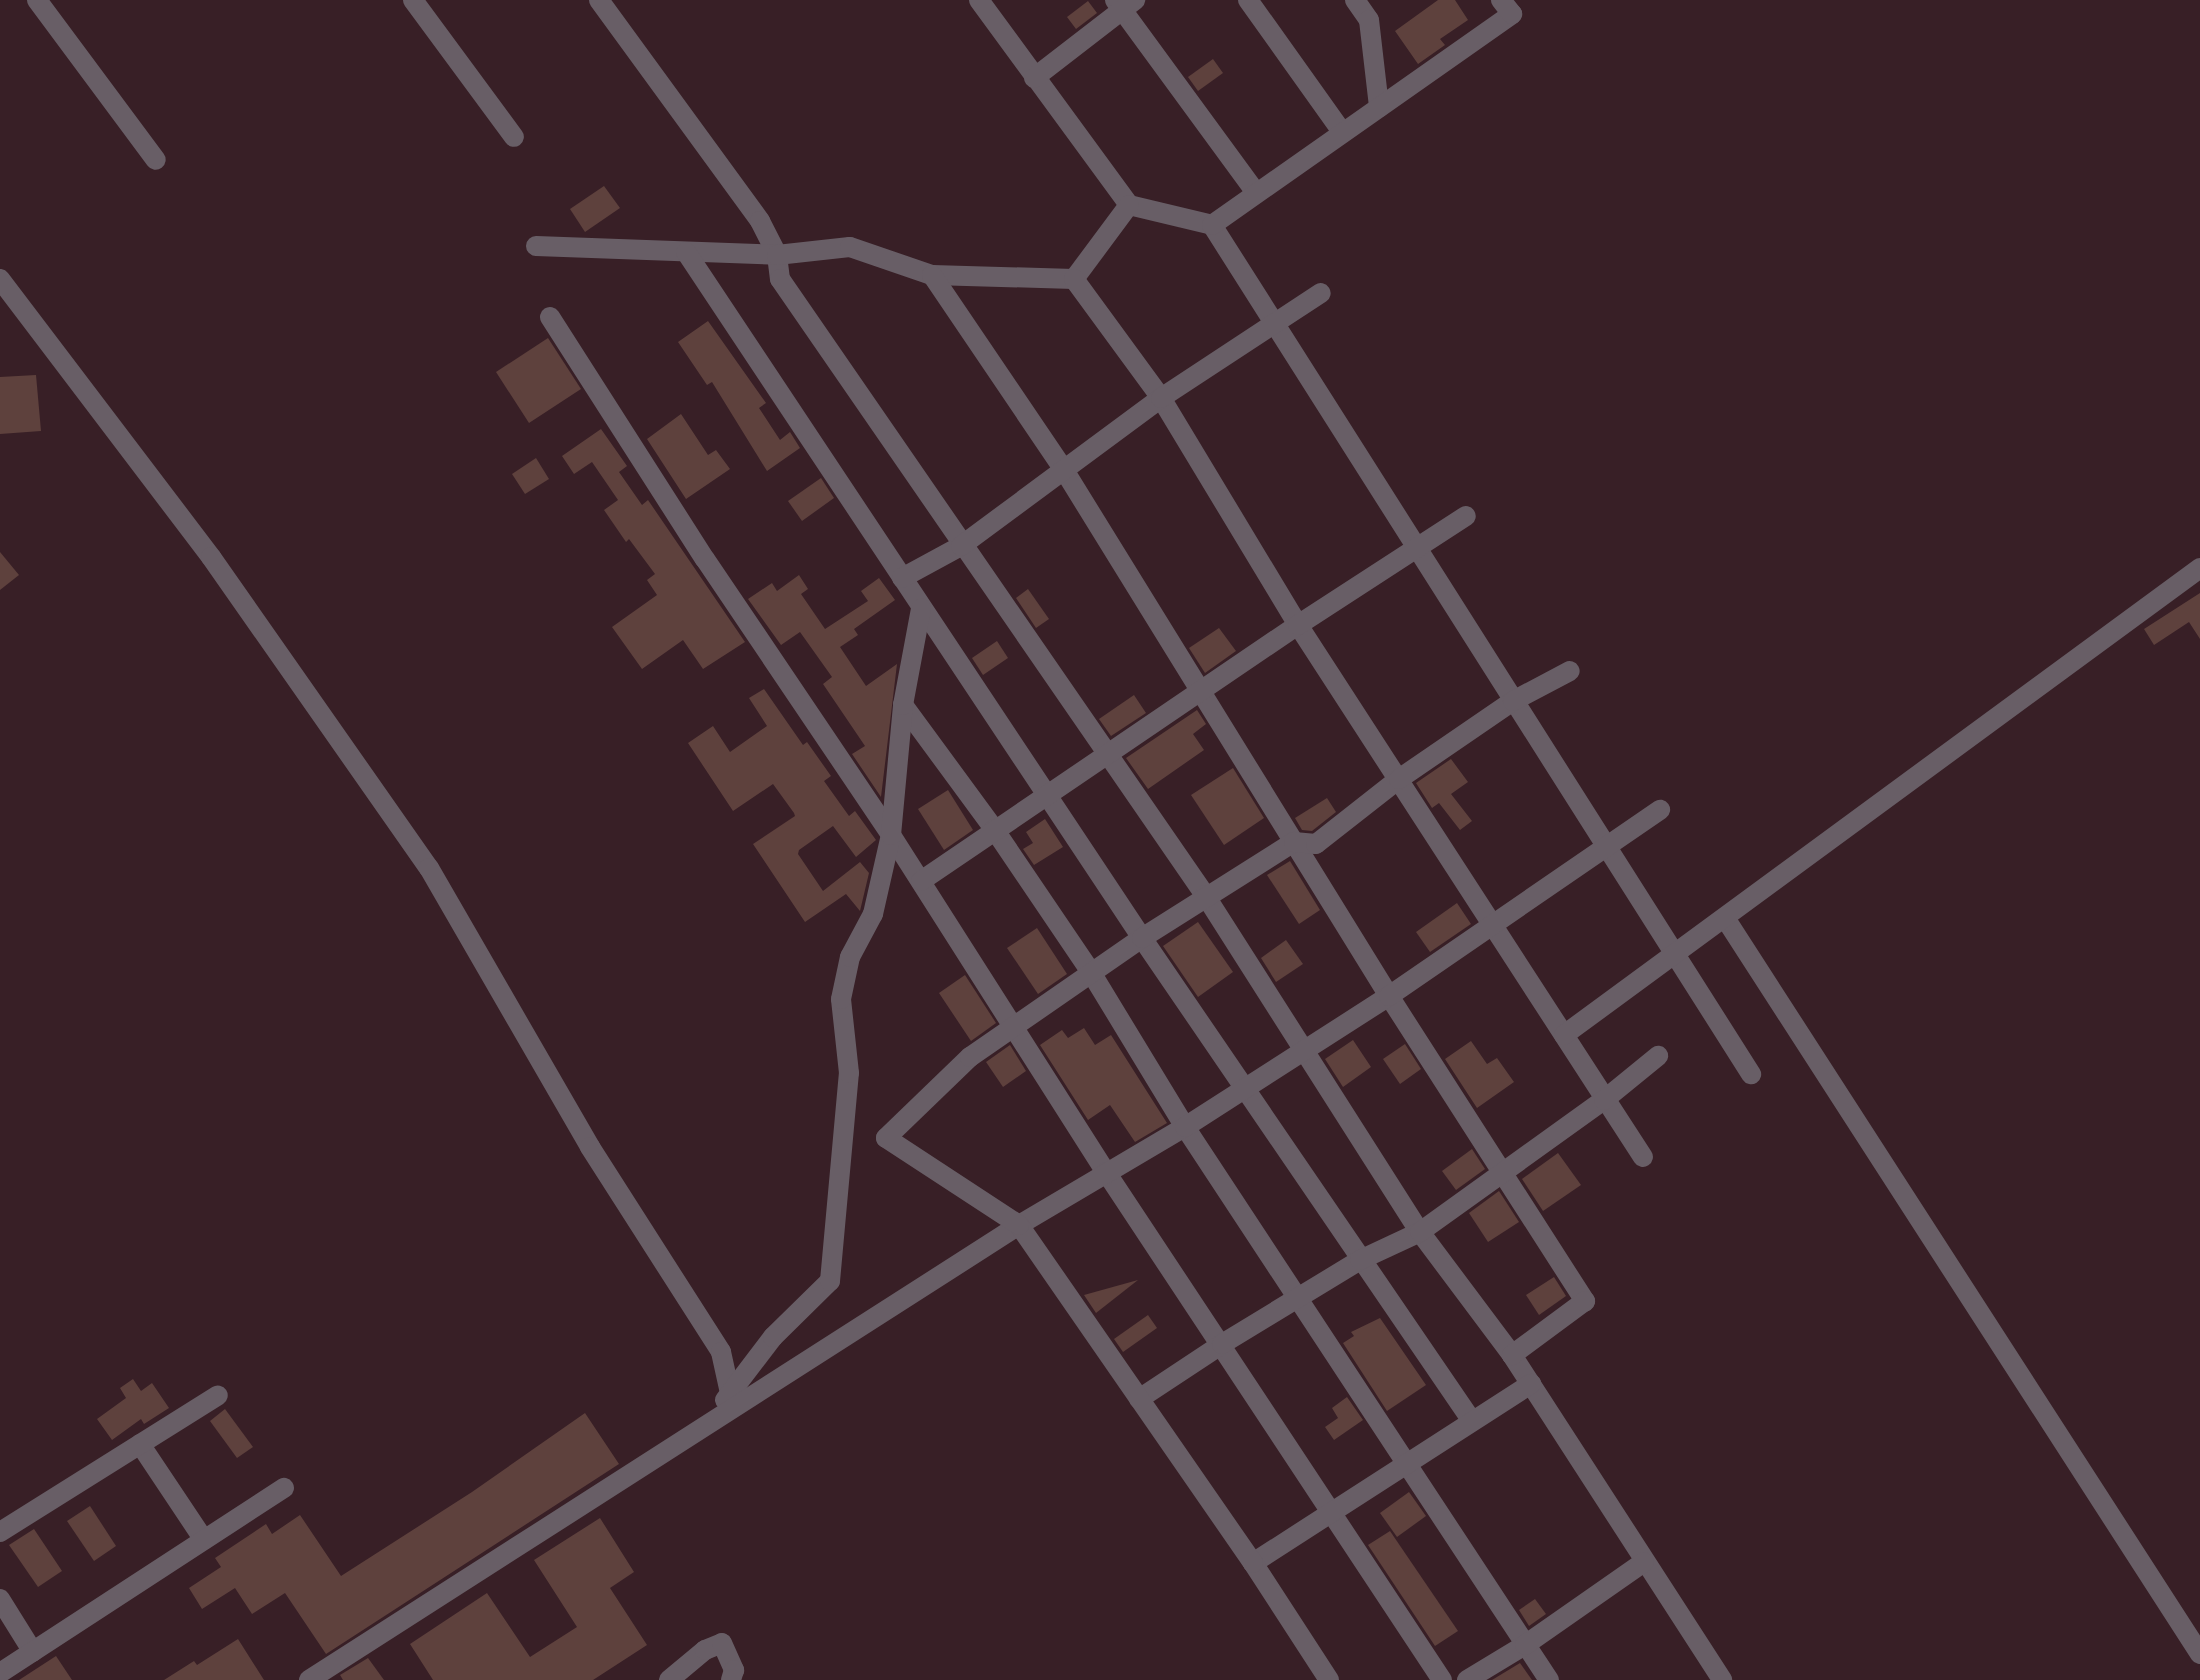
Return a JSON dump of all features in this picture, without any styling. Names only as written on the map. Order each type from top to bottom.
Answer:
[{"type":"street","points":[[37,0],[156,160]]},
{"type":"street","points":[[413,0],[514,137]]},
{"type":"street","points":[[599,0],[760,221],[777,255],[780,279],[961,546],[1205,895],[1420,1232],[1512,1355],[1722,1680]]},
{"type":"street","points":[[979,0],[1129,205],[1212,225],[1751,1074]]},
{"type":"street","points":[[1248,0],[1343,133]]},
{"type":"street","points":[[1355,0],[1369,20],[1379,107]]},
{"type":"street","points":[[1212,225],[1512,14],[1501,0]]},
{"type":"street","points":[[1034,78],[1124,3],[1256,193]]},
{"type":"street","points":[[1074,279],[1129,205]]},
{"type":"street","points":[[536,246],[777,255],[850,247],[932,275],[1074,279]]},
{"type":"street","points":[[686,252],[1047,797],[1472,1421]]},
{"type":"street","points":[[932,275],[1064,470],[1389,996],[1585,1301],[1512,1355]]},
{"type":"street","points":[[0,279],[211,557],[429,868],[590,1147],[721,1352],[730,1393]]},
{"type":"street","points":[[1074,279],[1161,398],[1298,625],[1643,1157]]},
{"type":"street","points":[[902,578],[961,546],[1161,398],[1321,293]]},
{"type":"street","points":[[550,317],[705,559],[921,881],[1012,1029],[1442,1680]]},
{"type":"street","points":[[921,881],[1298,625],[1466,516]]},
{"type":"street","points":[[1564,1035],[2200,568]]},
{"type":"street","points":[[705,1425],[773,1337],[830,1281],[849,1073],[841,999],[850,957],[873,914],[891,835],[903,705],[921,609]]},
{"type":"street","points":[[1329,1680],[1253,1563],[1019,1225],[886,1138],[970,1057],[1142,938],[1205,895],[1294,842],[1316,844],[1399,779],[1513,701],[1570,671]]},
{"type":"street","points":[[903,705],[994,829],[1092,974],[1185,1127],[1549,1680]]},
{"type":"street","points":[[309,1680],[1019,1225],[1185,1127],[1389,996],[1660,810]]},
{"type":"street","points":[[1725,918],[2200,1654]]},
{"type":"street","points":[[1139,1399],[1360,1260],[1420,1232],[1604,1100],[1658,1056]]},
{"type":"street","points":[[1253,1563],[1531,1384]]},
{"type":"street","points":[[0,1532],[218,1395]]},
{"type":"street","points":[[140,1444],[204,1540]]},
{"type":"street","points":[[0,1673],[284,1488]]},
{"type":"street","points":[[1467,1680],[1525,1645],[1644,1562]]},
{"type":"street","points":[[0,1599],[33,1652]]},
{"type":"street","points":[[669,1680],[705,1650],[722,1643],[734,1670],[731,1680]]},
{"type":"building","points":[[1438,0],[1455,0],[1468,20],[1440,39],[1445,45],[1418,64],[1395,31]]},
{"type":"building","points":[[1088,1],[1097,13],[1076,29],[1067,17]]},
{"type":"building","points":[[1213,59],[1223,73],[1198,91],[1188,77]]},
{"type":"building","points":[[604,186],[620,208],[585,232],[570,209]]},
{"type":"building","points":[[708,321],[766,403],[759,408],[780,440],[790,432],[800,448],[767,471],[712,382],[707,385],[678,342]]},
{"type":"building","points":[[548,338],[581,389],[529,423],[496,372]]},
{"type":"building","points":[[36,375],[41,431],[0,434],[0,377]]},
{"type":"building","points":[[681,414],[708,455],[716,450],[730,469],[686,499],[647,439]]},
{"type":"building","points":[[601,429],[627,466],[619,472],[642,505],[648,500],[745,642],[703,669],[683,640],[642,669],[612,627],[657,595],[647,580],[655,574],[629,539],[626,542],[604,510],[618,500],[592,462],[574,474],[562,456]]},
{"type":"building","points":[[536,458],[549,479],[525,494],[512,474]]},
{"type":"building","points":[[821,478],[834,498],[802,521],[788,501]]},
{"type":"building","points":[[0,552],[19,575],[0,590]]},
{"type":"building","points":[[799,575],[808,589],[801,594],[825,629],[868,601],[861,591],[879,578],[895,600],[854,629],[858,635],[840,647],[866,686],[897,664],[881,797],[852,754],[865,746],[823,684],[832,677],[800,632],[781,645],[748,599],[772,583],[777,591]]},
{"type":"building","points":[[1028,589],[1049,619],[1036,628],[1016,598]]},
{"type":"building","points":[[2200,593],[2200,639],[2189,622],[2154,645],[2144,629]]},
{"type":"building","points":[[1219,628],[1236,651],[1205,673],[1189,648]]},
{"type":"building","points":[[997,641],[1008,658],[983,675],[972,658]]},
{"type":"building","points":[[764,689],[803,745],[807,742],[831,776],[824,781],[849,816],[855,811],[876,840],[856,857],[833,826],[799,850],[798,854],[823,891],[860,862],[869,873],[860,911],[846,894],[805,922],[753,844],[795,816],[794,813],[773,784],[733,811],[688,743],[713,726],[730,752],[767,726],[749,698]]},
{"type":"building","points":[[1134,695],[1146,713],[1111,736],[1099,719]]},
{"type":"building","points":[[1197,710],[1206,724],[1193,734],[1204,750],[1148,789],[1126,758]]},
{"type":"building","points":[[1451,759],[1468,782],[1451,794],[1472,821],[1460,830],[1439,803],[1432,808],[1416,783]]},
{"type":"building","points":[[1233,768],[1264,818],[1224,845],[1191,795]]},
{"type":"building","points":[[948,790],[973,830],[944,850],[918,809]]},
{"type":"building","points":[[1327,798],[1336,812],[1312,831],[1302,830],[1295,818]]},
{"type":"building","points":[[1045,819],[1063,847],[1034,865],[1023,849],[1033,843],[1026,832]]},
{"type":"building","points":[[1290,861],[1320,910],[1299,924],[1267,875]]},
{"type":"building","points":[[1457,903],[1471,924],[1430,952],[1416,932]]},
{"type":"building","points":[[1198,922],[1233,972],[1198,997],[1163,946]]},
{"type":"building","points":[[1037,928],[1067,974],[1038,994],[1007,948]]},
{"type":"building","points":[[1286,940],[1303,964],[1276,982],[1261,958]]},
{"type":"building","points":[[965,975],[996,1023],[971,1041],[939,993]]},
{"type":"building","points":[[1084,1028],[1095,1045],[1111,1035],[1167,1123],[1135,1142],[1110,1105],[1088,1120],[1040,1045],[1062,1030],[1068,1038]]},
{"type":"building","points":[[1353,1040],[1371,1067],[1343,1087],[1325,1059]]},
{"type":"building","points":[[1471,1041],[1487,1064],[1497,1058],[1514,1082],[1477,1108],[1445,1059]]},
{"type":"building","points":[[1405,1044],[1421,1069],[1400,1084],[1383,1059]]},
{"type":"building","points":[[1010,1045],[1026,1071],[1003,1087],[986,1062]]},
{"type":"building","points":[[1472,1149],[1485,1169],[1456,1190],[1442,1171]]},
{"type":"building","points":[[1558,1153],[1581,1185],[1543,1211],[1522,1179]]},
{"type":"building","points":[[1499,1191],[1519,1222],[1488,1242],[1469,1213]]},
{"type":"building","points":[[1554,1277],[1566,1296],[1539,1315],[1526,1295]]},
{"type":"building","points":[[1138,1280],[1096,1313],[1084,1295]]},
{"type":"building","points":[[1148,1315],[1157,1328],[1123,1352],[1114,1339]]},
{"type":"building","points":[[1380,1318],[1426,1385],[1387,1411],[1343,1343],[1354,1336],[1351,1332]]},
{"type":"building","points":[[133,1379],[141,1391],[152,1383],[169,1408],[144,1424],[141,1419],[112,1440],[97,1419],[126,1398],[120,1388]]},
{"type":"building","points":[[1347,1397],[1363,1420],[1334,1440],[1325,1427],[1338,1418],[1332,1408]]},
{"type":"building","points":[[225,1409],[253,1447],[237,1458],[210,1421]]},
{"type":"building","points":[[585,1413],[619,1464],[326,1654],[285,1593],[252,1614],[235,1588],[202,1609],[189,1588],[221,1567],[215,1558],[266,1524],[272,1534],[300,1515],[341,1576],[472,1492]]},
{"type":"building","points":[[1409,1492],[1426,1516],[1397,1537],[1380,1513]]},
{"type":"building","points":[[90,1506],[116,1546],[94,1561],[67,1521]]},
{"type":"building","points":[[600,1518],[634,1572],[610,1588],[647,1645],[593,1680],[433,1680],[410,1644],[487,1593],[530,1657],[577,1627],[534,1560]]},
{"type":"building","points":[[34,1529],[62,1571],[38,1587],[9,1545]]},
{"type":"building","points":[[1390,1531],[1458,1631],[1435,1646],[1368,1545]]},
{"type":"building","points":[[1535,1599],[1546,1614],[1529,1626],[1519,1610]]},
{"type":"building","points":[[238,1639],[264,1680],[164,1680],[194,1661],[197,1665]]},
{"type":"building","points":[[56,1656],[72,1680],[19,1680]]},
{"type":"building","points":[[368,1658],[384,1680],[343,1680],[340,1675]]},
{"type":"building","points":[[1520,1663],[1532,1680],[1492,1680]]}]
